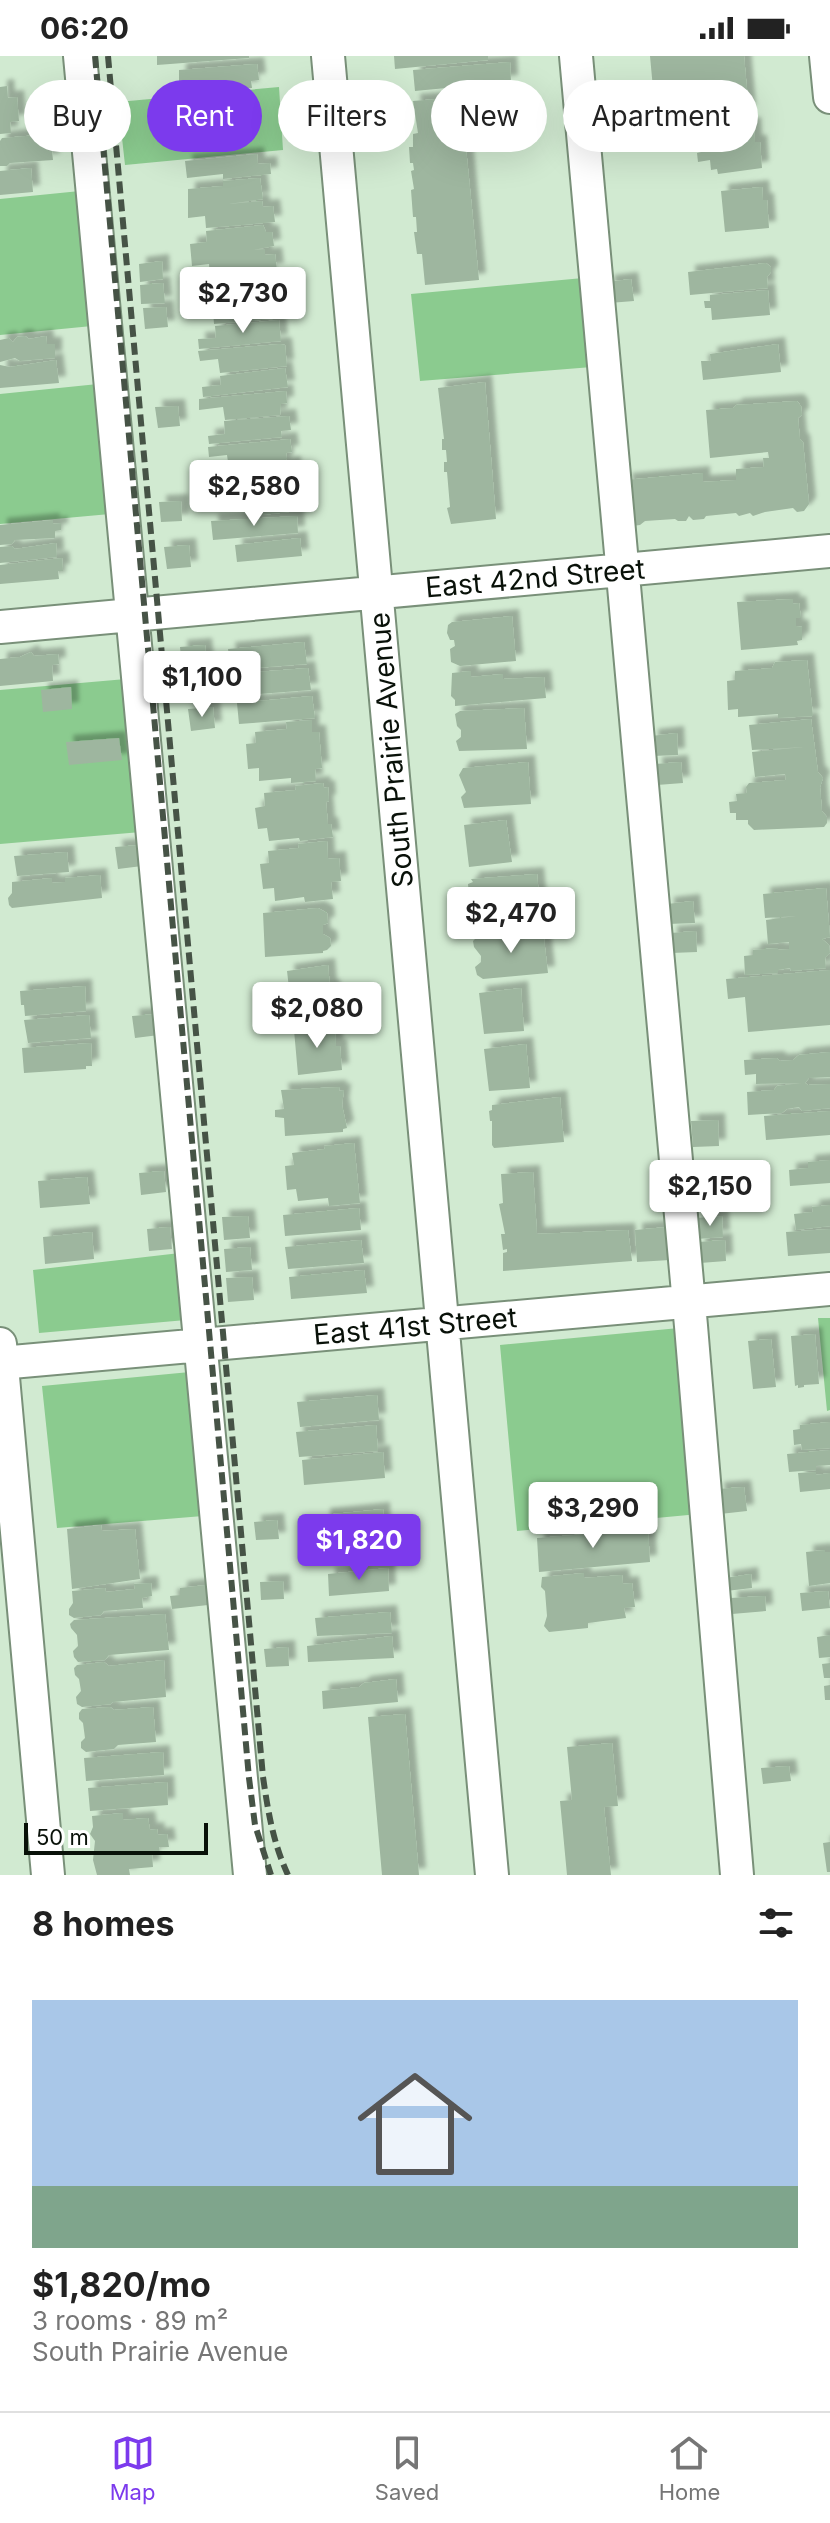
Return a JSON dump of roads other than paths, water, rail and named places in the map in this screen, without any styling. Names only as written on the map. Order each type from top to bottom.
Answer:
[{"type":"street","points":[[80,56],[250,1875]]},
{"type":"street","name":"South Prairie Avenue","points":[[328,56],[492,1875]]},
{"type":"street","points":[[576,56],[689,1302],[737,1875]]},
{"type":"street","points":[[826,56],[830,97]]},
{"type":"street","name":"East 42nd Street","points":[[0,627],[830,551]]},
{"type":"street","name":"East 41st Street","points":[[1,1356],[201,1346],[830,1289]]},
{"type":"street","points":[[1,1356],[48,1875]]},
{"type":"railway","points":[[95,56],[249,1778],[255,1825],[271,1875]]},
{"type":"railway","points":[[108,56],[263,1777],[275,1839],[288,1875]]}]
